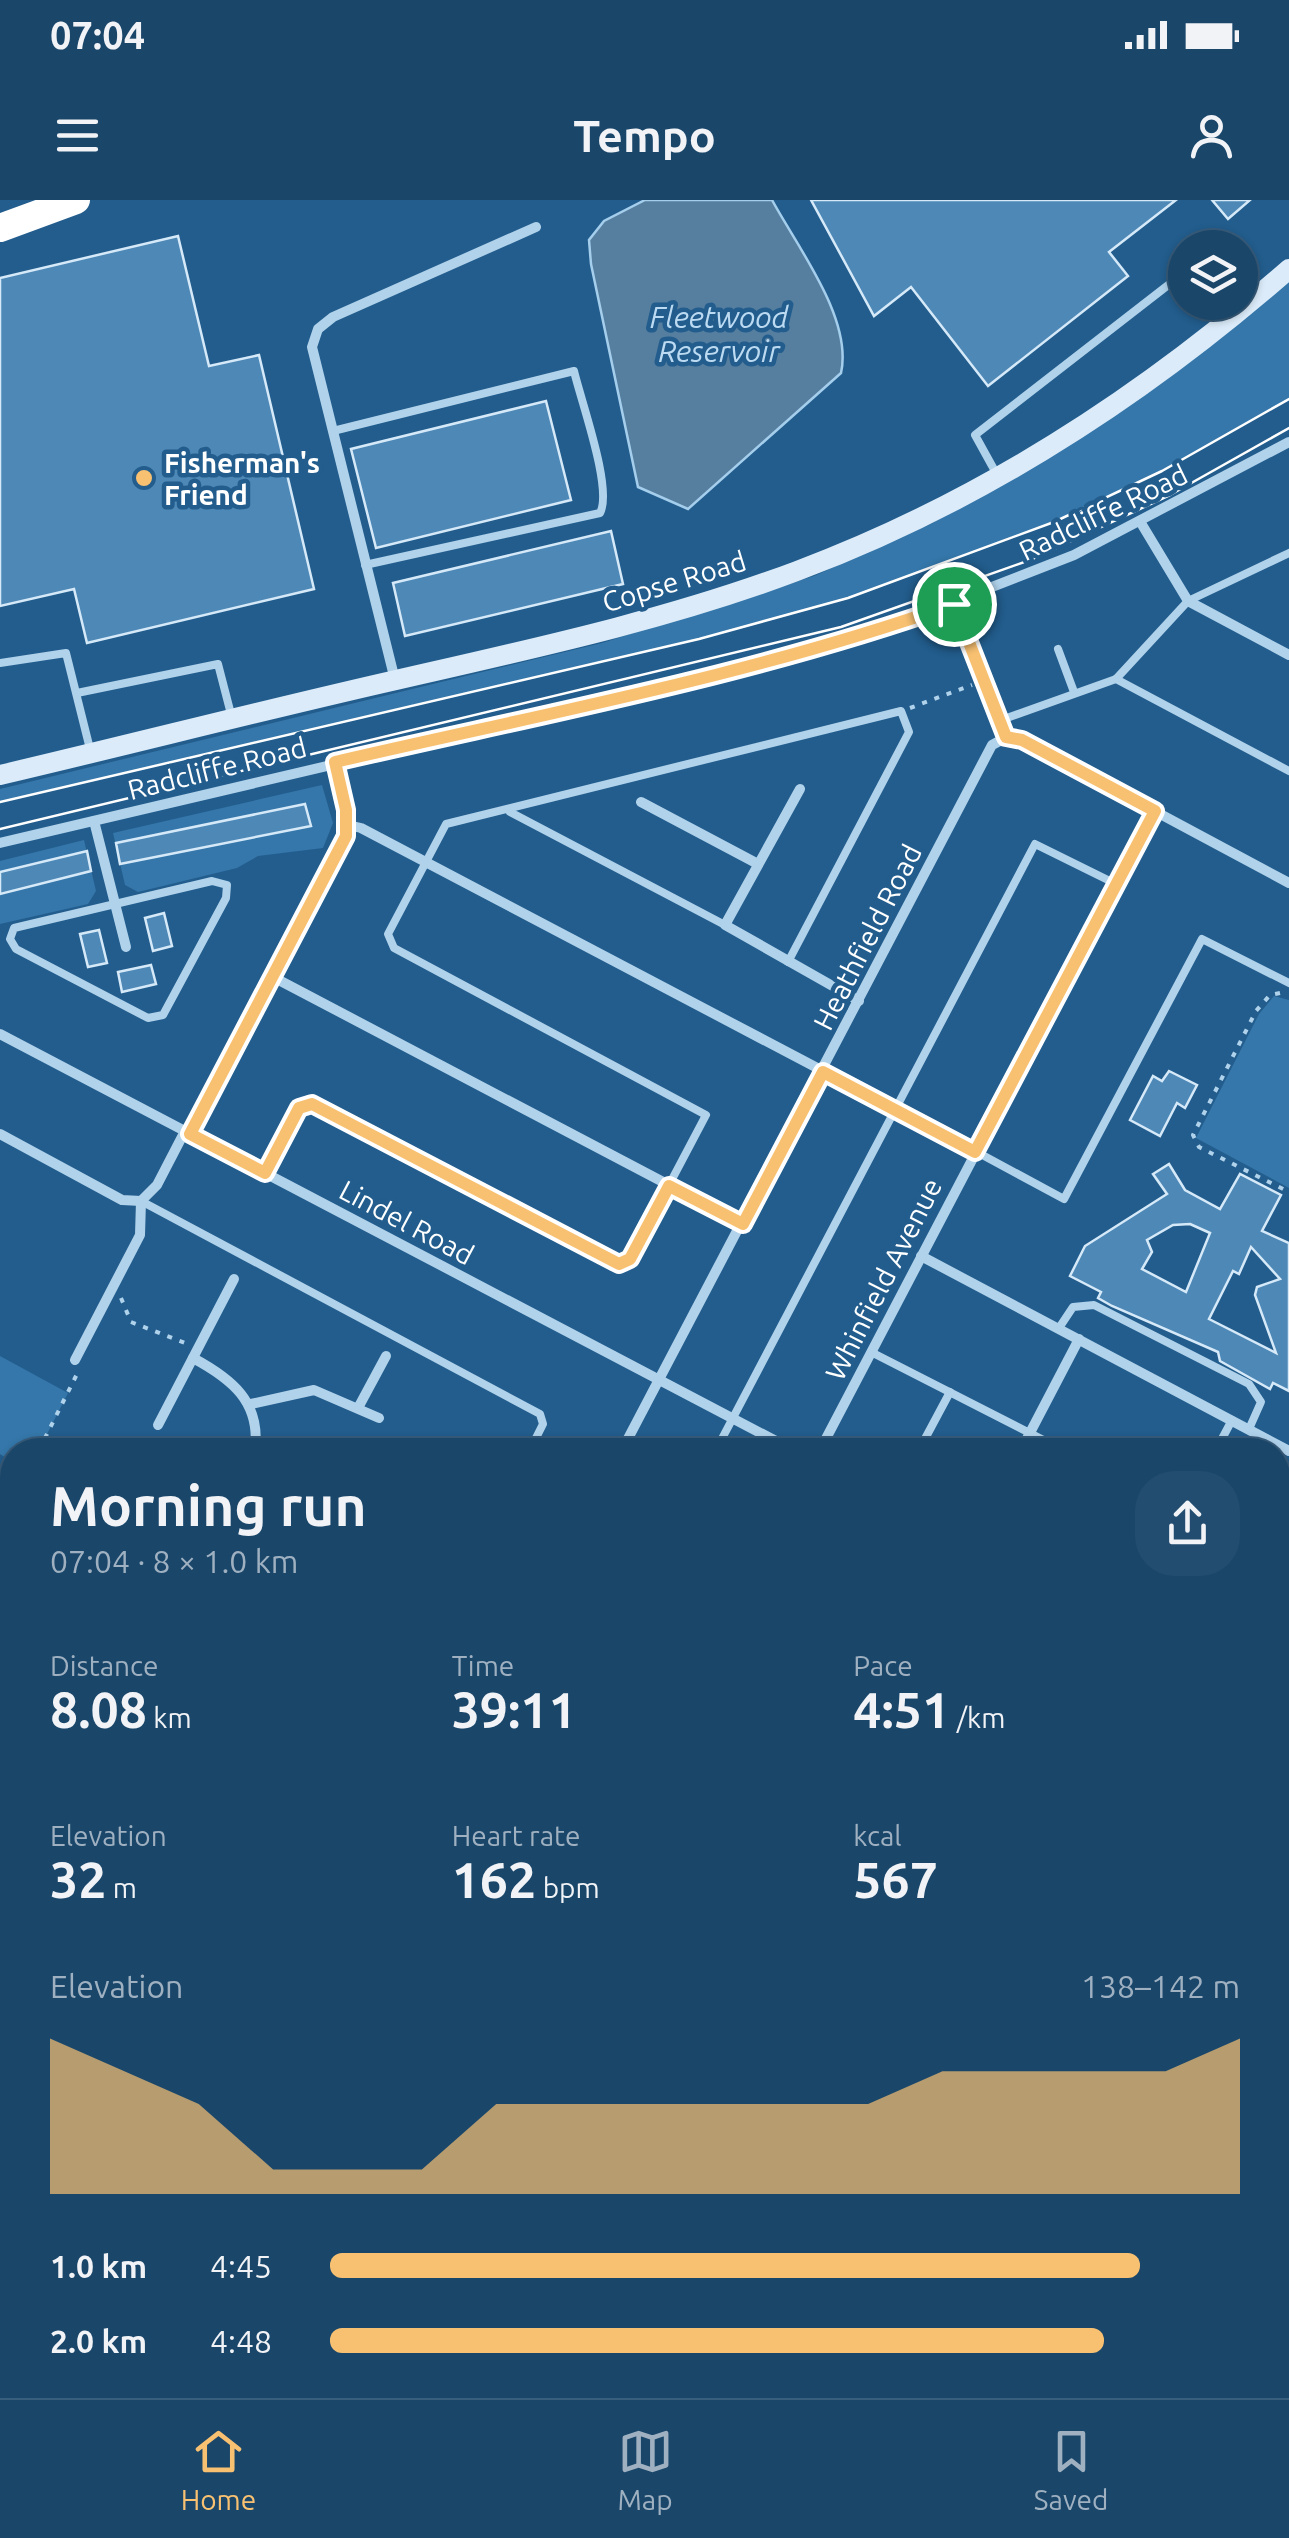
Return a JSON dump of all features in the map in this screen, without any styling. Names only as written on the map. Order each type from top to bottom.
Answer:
[{"type":"highway","points":[[0,228],[76,200]]},
{"type":"street","points":[[395,680],[312,347],[318,329],[333,317],[536,227]]},
{"type":"street","name":"Copse Road","points":[[0,774],[688,609],[799,570],[998,477],[1129,395],[1289,268]]},
{"type":"street","name":"Radcliffe Road","points":[[0,843],[718,674],[884,628],[954,604],[1141,522],[1289,442]]},
{"type":"street","points":[[1141,522],[1188,601],[1289,655]]},
{"type":"street","points":[[954,604],[1006,737],[1022,740],[1289,883]]},
{"type":"street","name":"Heathfield Road","points":[[628,1438],[992,744],[1006,737]]},
{"type":"street","points":[[75,1360],[140,1235],[141,1202],[157,1185],[188,1132],[273,977],[348,826],[335,762]]},
{"type":"street","points":[[800,789],[725,926],[859,1001]]},
{"type":"street","points":[[641,802],[758,864]]},
{"type":"street","name":"Whinfield Avenue","points":[[826,1438],[1155,811]]},
{"type":"street","points":[[94,821],[126,946]]},
{"type":"street","points":[[348,826],[361,828],[975,1152]]},
{"type":"street","points":[[273,977],[743,1224]]},
{"type":"street","name":"Lindel Road","points":[[0,1034],[770,1438]]},
{"type":"street","points":[[0,1134],[122,1200],[141,1202]]},
{"type":"street","points":[[920,1256],[1265,1438]]},
{"type":"street","points":[[158,1425],[234,1279]]},
{"type":"street","points":[[1027,1438],[1079,1339]]},
{"type":"street","points":[[195,1354],[229,1380],[250,1404],[254,1438]]},
{"type":"street","points":[[358,1408],[386,1356]]},
{"type":"street","points":[[250,1404],[288,1392],[314,1390],[379,1418]]},
{"type":"lane","points":[[998,477],[975,435],[1168,285]]},
{"type":"lane","points":[[332,430],[574,372],[605,498],[600,514],[366,566]]},
{"type":"lane","points":[[1001,720],[1116,678],[1188,601],[1289,553]]},
{"type":"lane","points":[[1058,650],[1074,692]]},
{"type":"lane","points":[[0,664],[66,653],[91,754]]},
{"type":"lane","points":[[77,693],[218,664],[232,718]]},
{"type":"lane","points":[[1116,678],[1289,771]]},
{"type":"lane","points":[[265,1173],[299,1108],[312,1104],[619,1264],[630,1259],[706,1114],[394,948],[388,934],[446,824],[510,812],[901,711],[909,732],[788,962]]},
{"type":"lane","points":[[510,812],[725,926]]},
{"type":"lane","points":[[722,1438],[1036,844],[1116,884]]},
{"type":"lane","points":[[212,881],[227,886],[226,898],[164,1016],[148,1018],[16,948],[10,939],[14,928],[115,902],[212,881]]},
{"type":"lane","points":[[975,1152],[1064,1199],[1202,939],[1289,983]]},
{"type":"lane","points":[[141,1202],[540,1414],[543,1424],[536,1438]]},
{"type":"lane","points":[[1059,1328],[1073,1307],[1094,1305],[1249,1384],[1261,1402],[1249,1429]]},
{"type":"lane","points":[[871,1352],[1040,1438]]},
{"type":"lane","points":[[925,1438],[950,1392]]},
{"type":"lane","points":[[1222,1438],[1232,1420]]},
{"type":"path","points":[[901,711],[984,680]]},
{"type":"path","points":[[1289,997],[1278,992],[1262,1002],[1193,1135],[1200,1147],[1289,1192]]},
{"type":"path","points":[[115,1285],[131,1322],[142,1329],[156,1328],[195,1354]]},
{"type":"path","points":[[45,1438],[81,1366],[75,1360]]},
{"type":"shaded area","points":[[1289,269],[1289,399],[1162,471],[1054,522],[848,598],[699,639],[0,802],[0,789],[602,643],[814,576],[933,523],[1218,320],[1258,320],[1258,291]]},
{"type":"shaded area","points":[[322,785],[333,823],[323,848],[258,856],[237,868],[138,892],[125,885],[113,833]]},
{"type":"shaded area","points":[[84,840],[96,891],[88,904],[0,924],[0,861]]},
{"type":"shaded area","points":[[1274,996],[1289,1000],[1289,1188],[1196,1138],[1259,1014]]},
{"type":"shaded area","points":[[0,1356],[68,1393],[45,1438],[0,1438]]},
{"type":"water","name":"Fleetwood Reservoir","points":[[645,200],[772,200],[821,284],[843,352],[841,373],[688,509],[638,487],[591,264],[589,240],[604,221]]},
{"type":"building","points":[[811,200],[1176,200],[1109,252],[1128,276],[988,386],[911,287],[874,316]]},
{"type":"building","points":[[1212,200],[1250,200],[1228,219]]},
{"type":"building","name":"Fisherman's Friend","points":[[178,236],[209,366],[259,355],[314,589],[87,643],[74,589],[0,606],[0,278]]},
{"type":"building","points":[[546,401],[571,500],[376,548],[351,449]]},
{"type":"building","points":[[611,531],[623,584],[405,636],[393,583]]},
{"type":"building","points":[[305,804],[311,826],[120,864],[116,843]]},
{"type":"building","points":[[87,851],[91,871],[0,894],[0,872]]},
{"type":"building","points":[[164,913],[172,946],[153,951],[145,918]]},
{"type":"building","points":[[99,930],[107,963],[88,967],[80,934]]},
{"type":"building","points":[[151,965],[156,984],[122,992],[118,972]]},
{"type":"building","points":[[1169,1071],[1197,1085],[1185,1108],[1177,1103],[1160,1136],[1130,1120],[1153,1076],[1162,1081]]},
{"type":"building","points":[[1169,1164],[1185,1190],[1220,1209],[1240,1174],[1281,1195],[1262,1231],[1289,1243],[1289,1391],[1273,1383],[1270,1389],[1220,1361],[1218,1352],[1112,1306],[1098,1298],[1101,1292],[1070,1276],[1085,1246],[1167,1194],[1153,1174]],"holes":[[[1190,1224],[1210,1233],[1186,1292],[1142,1269],[1152,1252],[1147,1240],[1173,1225]],[[1251,1247],[1280,1279],[1257,1287],[1255,1295],[1276,1353],[1209,1319],[1233,1271],[1239,1274]]]},
{"type":"tram line","points":[[0,802],[699,639],[848,598],[1054,522],[1162,471],[1289,399]]},
{"type":"tram line","points":[[0,829],[841,627],[1030,560],[1170,495],[1289,428]]},
{"type":"place","name":"Fisherman's Friend","points":[[144,478]]},
{"type":"route","points":[[954,604],[1006,737],[1022,740],[1155,811],[975,1152],[823,1072],[743,1224],[669,1186],[630,1259],[619,1264],[312,1104],[299,1108],[265,1173],[190,1134],[346,836],[346,810],[335,762],[718,674],[884,628],[954,604]]}]
